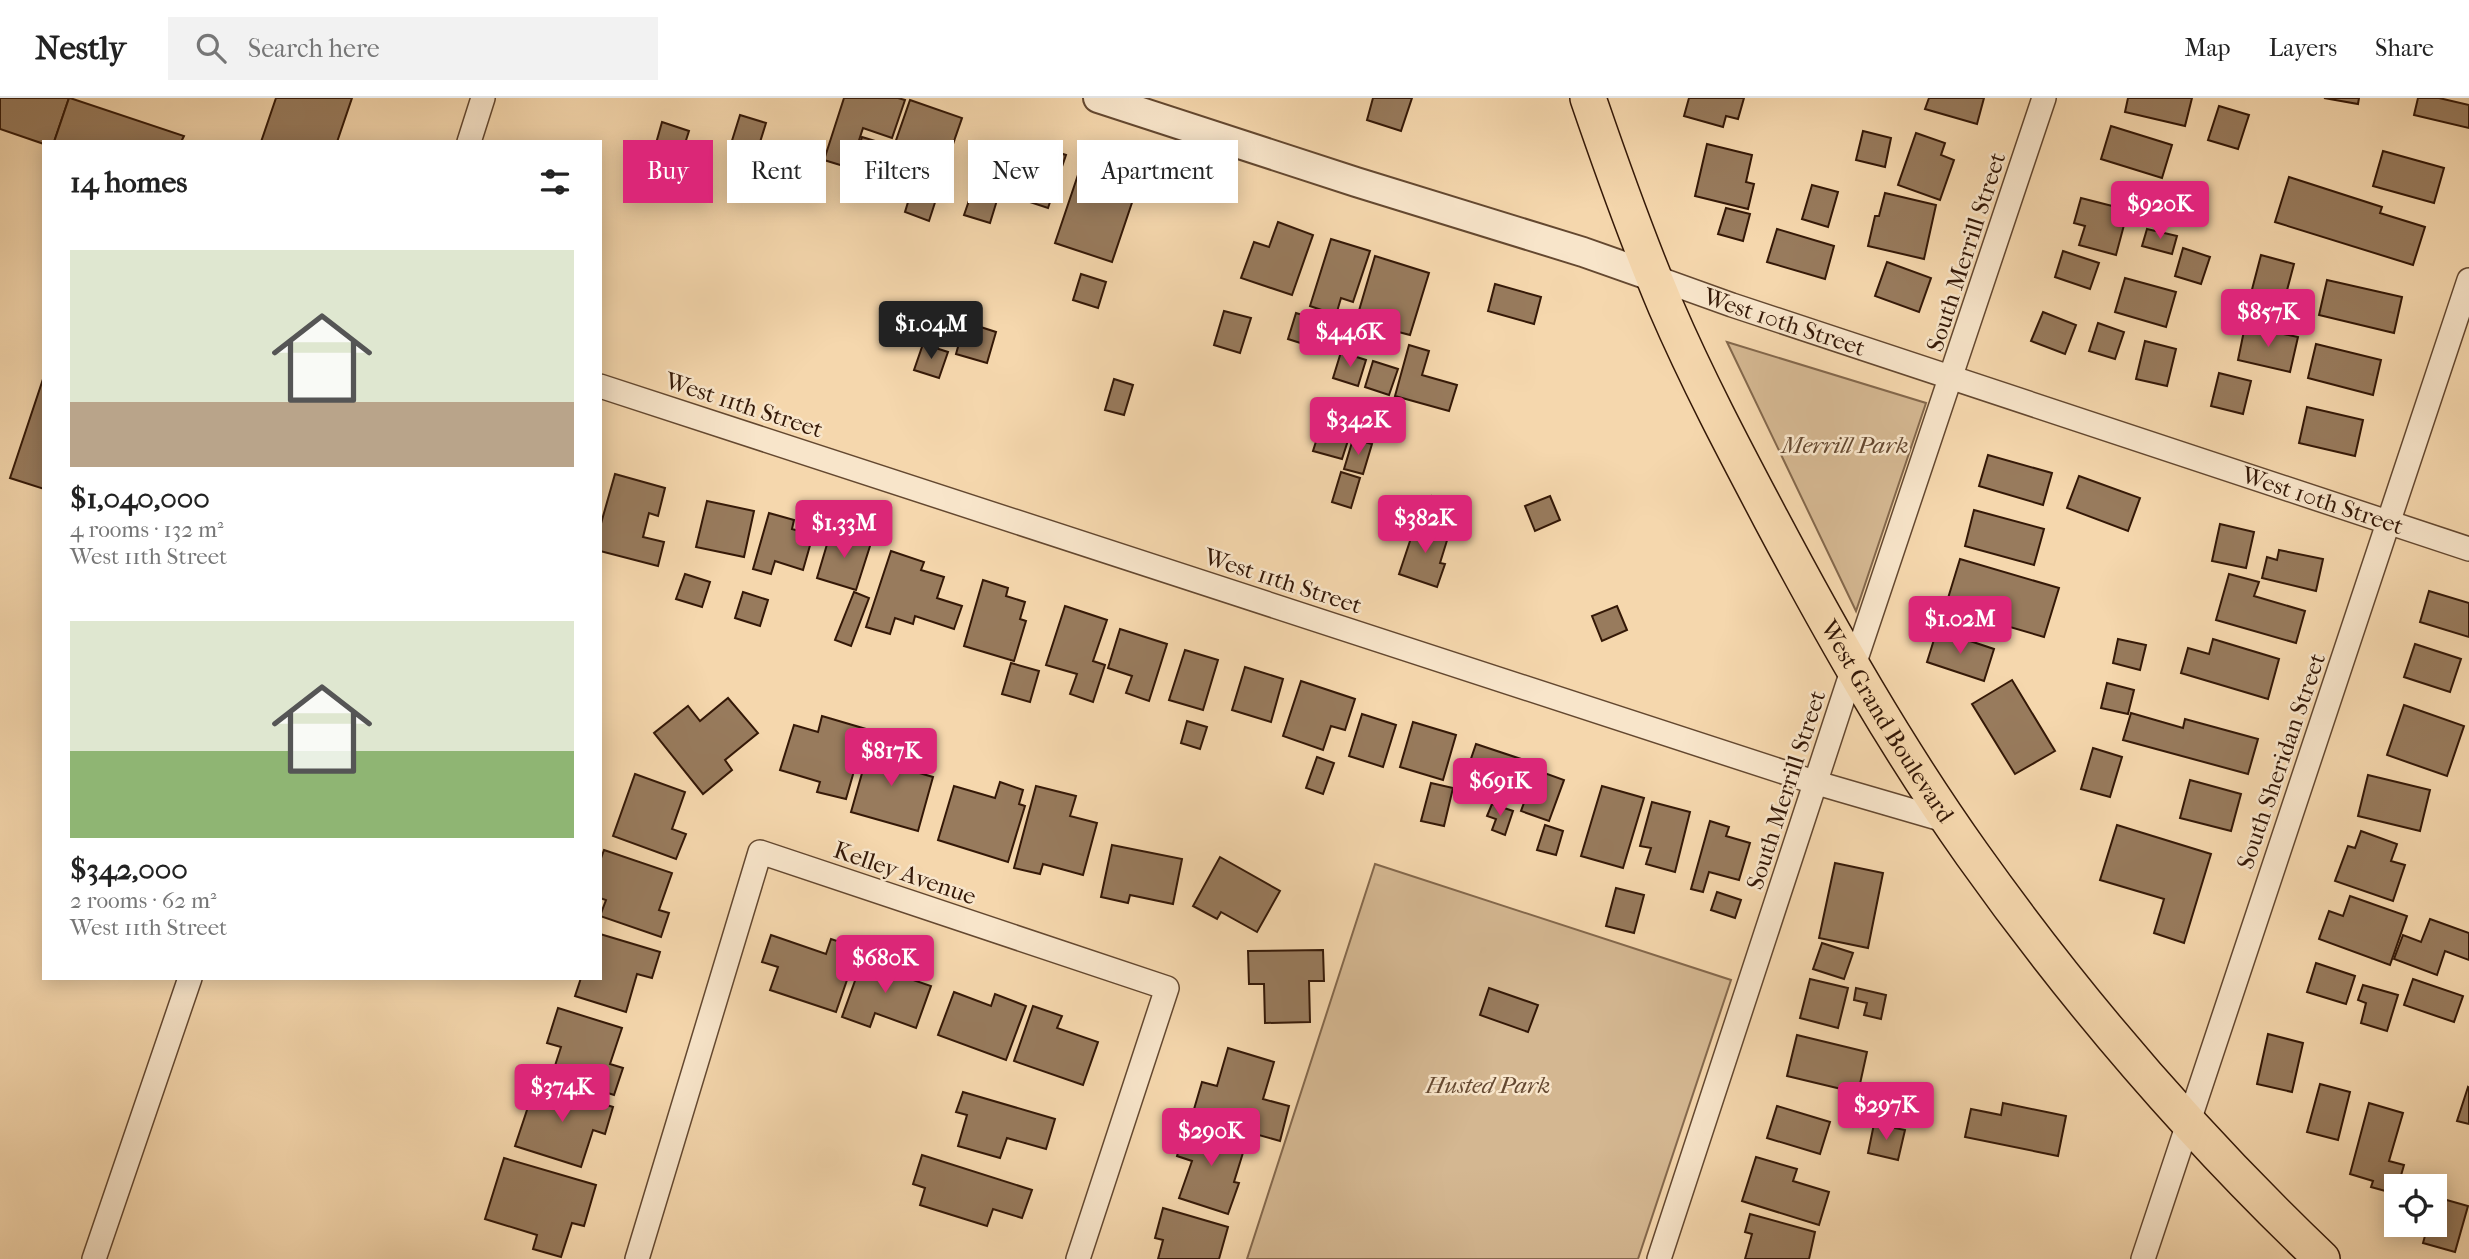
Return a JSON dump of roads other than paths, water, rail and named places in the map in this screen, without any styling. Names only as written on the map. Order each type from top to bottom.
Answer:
[{"type":"main road","name":"West Grand Boulevard","points":[[1588,98],[1654,277],[1714,412],[1853,668],[1951,822],[2056,966],[2124,1050],[2188,1121],[2322,1259]]},
{"type":"street","points":[[470,140],[483,98]]},
{"type":"street","name":"West 10th Street","points":[[1098,98],[1583,252],[2469,549]]},
{"type":"street","name":"South Merrill Street","points":[[1659,1259],[2044,98]]},
{"type":"street","name":"South Sheridan Street","points":[[2143,1259],[2469,280]]},
{"type":"street","name":"West 11th Street","points":[[602,387],[1817,783],[1951,822]]},
{"type":"street","name":"Kelley Avenue","points":[[638,1259],[760,852],[1167,988],[1078,1259]]},
{"type":"street","points":[[94,1259],[189,980]]},
{"type":"park label","name":"Merrill Park","points":[[1845,445]]},
{"type":"park label","name":"Husted Park","points":[[1488,1085]]}]
